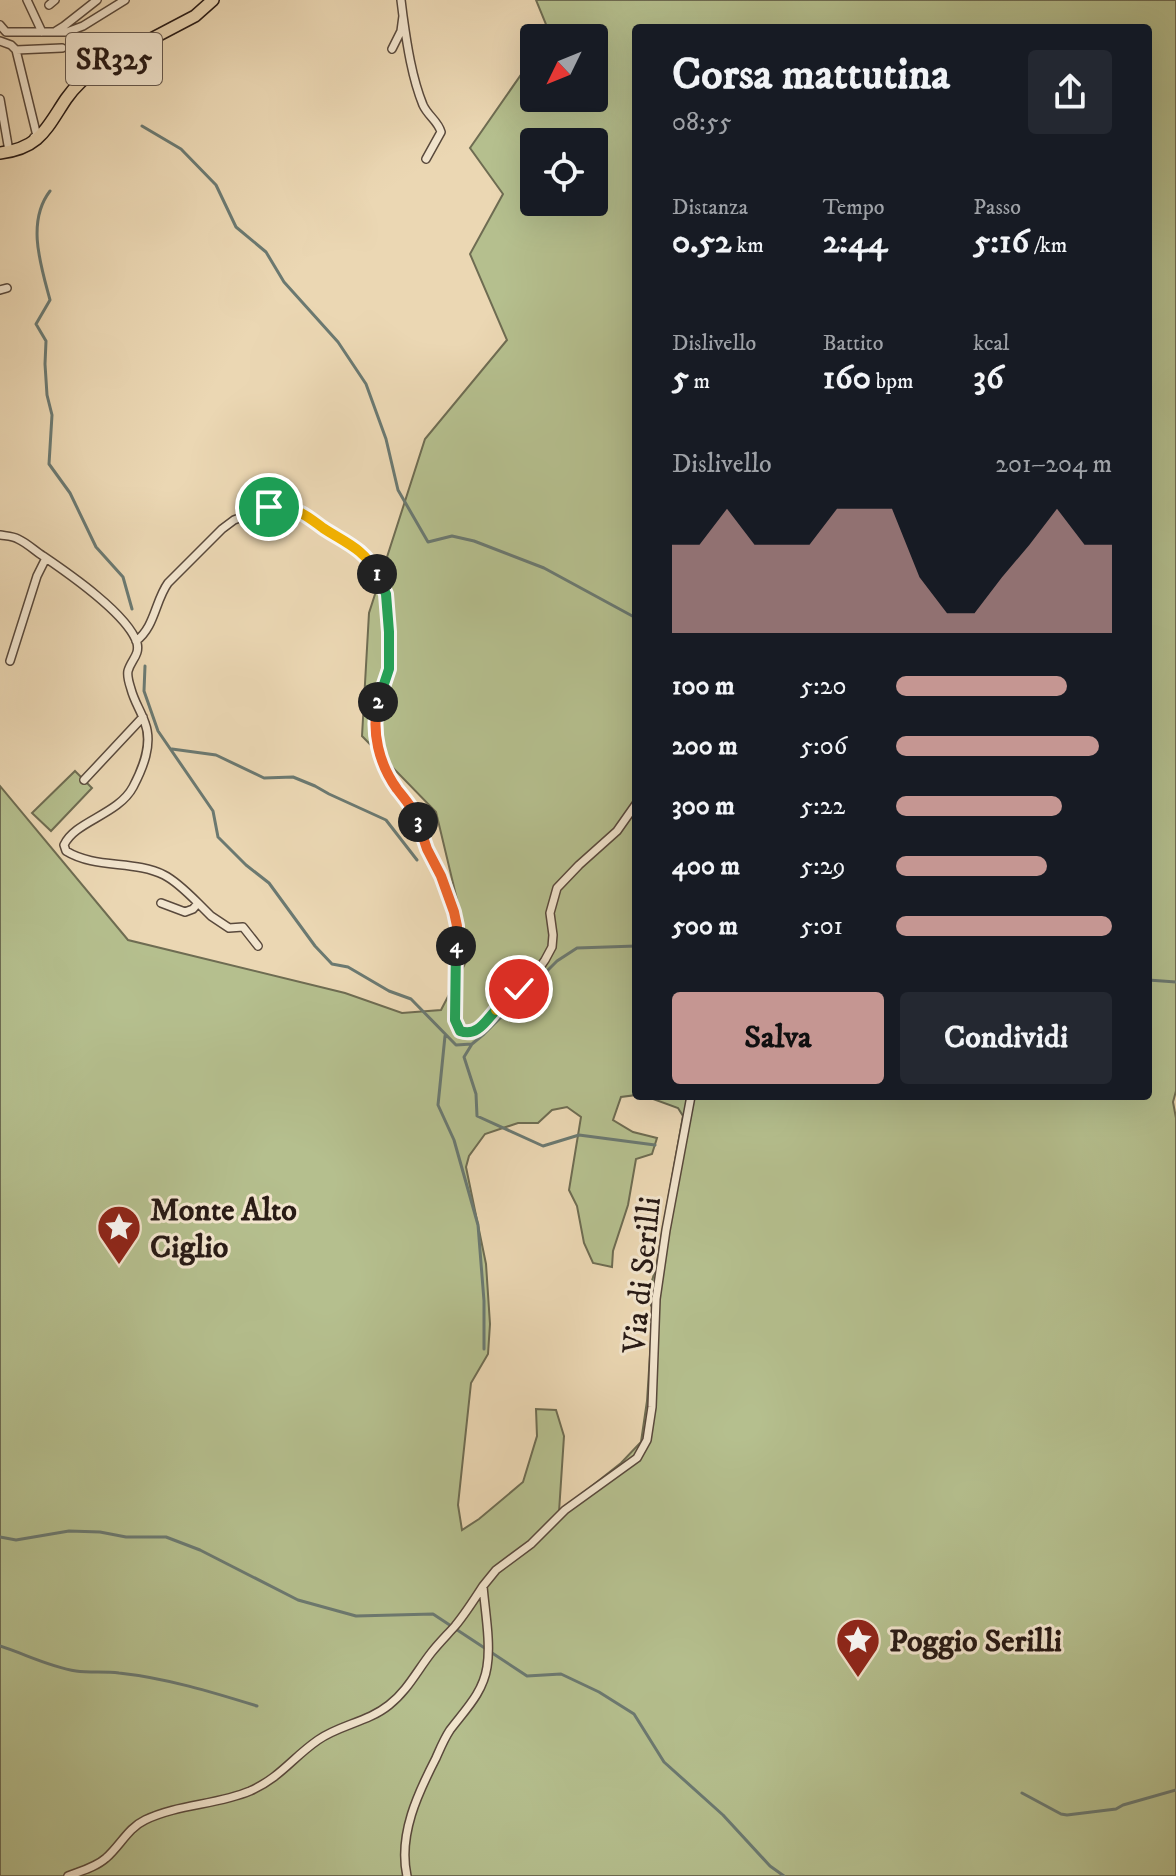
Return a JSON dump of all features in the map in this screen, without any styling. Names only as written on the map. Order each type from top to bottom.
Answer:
[{"type":"main road","name":"SR325","points":[[35,141],[85,77],[98,67],[195,16],[213,0]]},
{"type":"main road","points":[[4,152],[35,141]]},
{"type":"street","points":[[27,0],[42,32]]},
{"type":"street","points":[[66,29],[97,0]]},
{"type":"street","points":[[62,48],[13,48],[0,40],[3,28],[54,32],[83,26],[125,0]]},
{"type":"street","points":[[401,0],[414,77],[423,104],[441,132],[426,159]]},
{"type":"street","points":[[392,49],[401,31],[403,16]]},
{"type":"street","points":[[13,48],[35,141]]},
{"type":"street","points":[[78,52],[98,67]]},
{"type":"street","points":[[0,99],[4,152]]},
{"type":"street","points":[[136,641],[156,612],[164,587],[222,529],[234,520],[269,507],[305,514],[332,534],[350,542],[373,566],[386,594],[389,632],[389,669],[377,704],[375,722],[379,755],[395,786],[416,815],[454,912],[457,926],[455,1020],[460,1031],[465,1033],[478,1030],[536,973],[552,947],[550,913],[557,888],[617,831],[632,810]]},
{"type":"street","points":[[0,535],[18,539],[77,580],[129,628],[138,647],[128,675],[133,697],[146,726],[149,743],[144,762],[127,796],[73,833],[64,845],[66,851],[80,858],[163,874],[229,928],[243,927],[258,946]]},
{"type":"street","points":[[10,661],[37,576],[46,558]]},
{"type":"street","points":[[84,780],[143,717]]},
{"type":"street","points":[[161,903],[185,912],[198,903]]},
{"type":"street","name":"Via di Serilli","points":[[483,1586],[496,1570],[531,1544],[565,1510],[637,1458],[647,1440],[652,1407],[656,1299],[690,1100]]},
{"type":"street","points":[[68,1876],[106,1858],[141,1821],[159,1813],[250,1791],[284,1771],[322,1737],[387,1707],[401,1694],[483,1586]]},
{"type":"street","points":[[407,1876],[409,1822],[420,1789],[448,1734],[476,1697],[487,1667],[483,1586]]},
{"type":"green space","points":[[536,0],[1176,0],[1176,1091],[1173,1102],[1176,1118],[1176,1876],[0,1876],[0,786],[128,940],[345,993],[402,1013],[441,1010],[470,954],[436,812],[362,736],[369,613],[425,439],[507,340],[470,254],[503,194],[470,148],[520,76],[520,112],[608,112],[608,24],[546,24]]},
{"type":"green space","points":[[75,771],[92,788],[51,831],[32,813]]},
{"type":"waterway","points":[[142,126],[181,149],[216,185],[236,227],[266,252],[284,282],[338,342],[366,384],[386,439],[398,490],[428,542],[452,536],[474,541],[544,568],[632,616]]},
{"type":"waterway","points":[[50,191],[43,203],[37,230],[50,300],[36,324],[46,341],[47,395],[52,415],[49,464],[70,493],[96,547],[123,577],[132,609]]},
{"type":"waterway","points":[[145,666],[144,691],[158,731],[213,811],[218,837],[269,883],[332,964],[348,967],[389,991],[411,999],[456,1045],[472,1044],[557,961],[577,948],[632,946]]},
{"type":"waterway","points":[[172,749],[216,755],[264,778],[293,777],[315,786],[386,820],[417,860]]},
{"type":"waterway","points":[[1152,980],[1176,982]]},
{"type":"waterway","points":[[445,1036],[438,1105],[454,1140],[478,1225],[484,1349]]},
{"type":"waterway","points":[[472,1044],[464,1057],[476,1094],[477,1116],[543,1146],[579,1135],[655,1145]]},
{"type":"waterway","points":[[0,1537],[16,1540],[69,1531],[126,1537],[166,1537],[200,1550],[298,1600],[356,1616],[433,1614],[527,1676],[561,1674],[599,1692],[634,1714],[664,1762],[784,1876]]},
{"type":"waterway","points":[[0,1646],[66,1669],[154,1678],[257,1706]]},
{"type":"waterway","points":[[1022,1793],[1067,1815],[1116,1809],[1176,1790]]},
{"type":"place","name":"Monte Alto Ciglio","points":[[119,1266]]},
{"type":"place","name":"Poggio Serilli","points":[[858,1679]]},
{"type":"route","points":[[269,507],[305,514],[319,526],[350,542],[373,566],[386,594],[389,669],[377,704],[375,722],[379,755],[395,786],[416,815],[454,912],[457,926],[455,1020],[460,1031],[470,1033],[478,1030],[519,989]]}]
